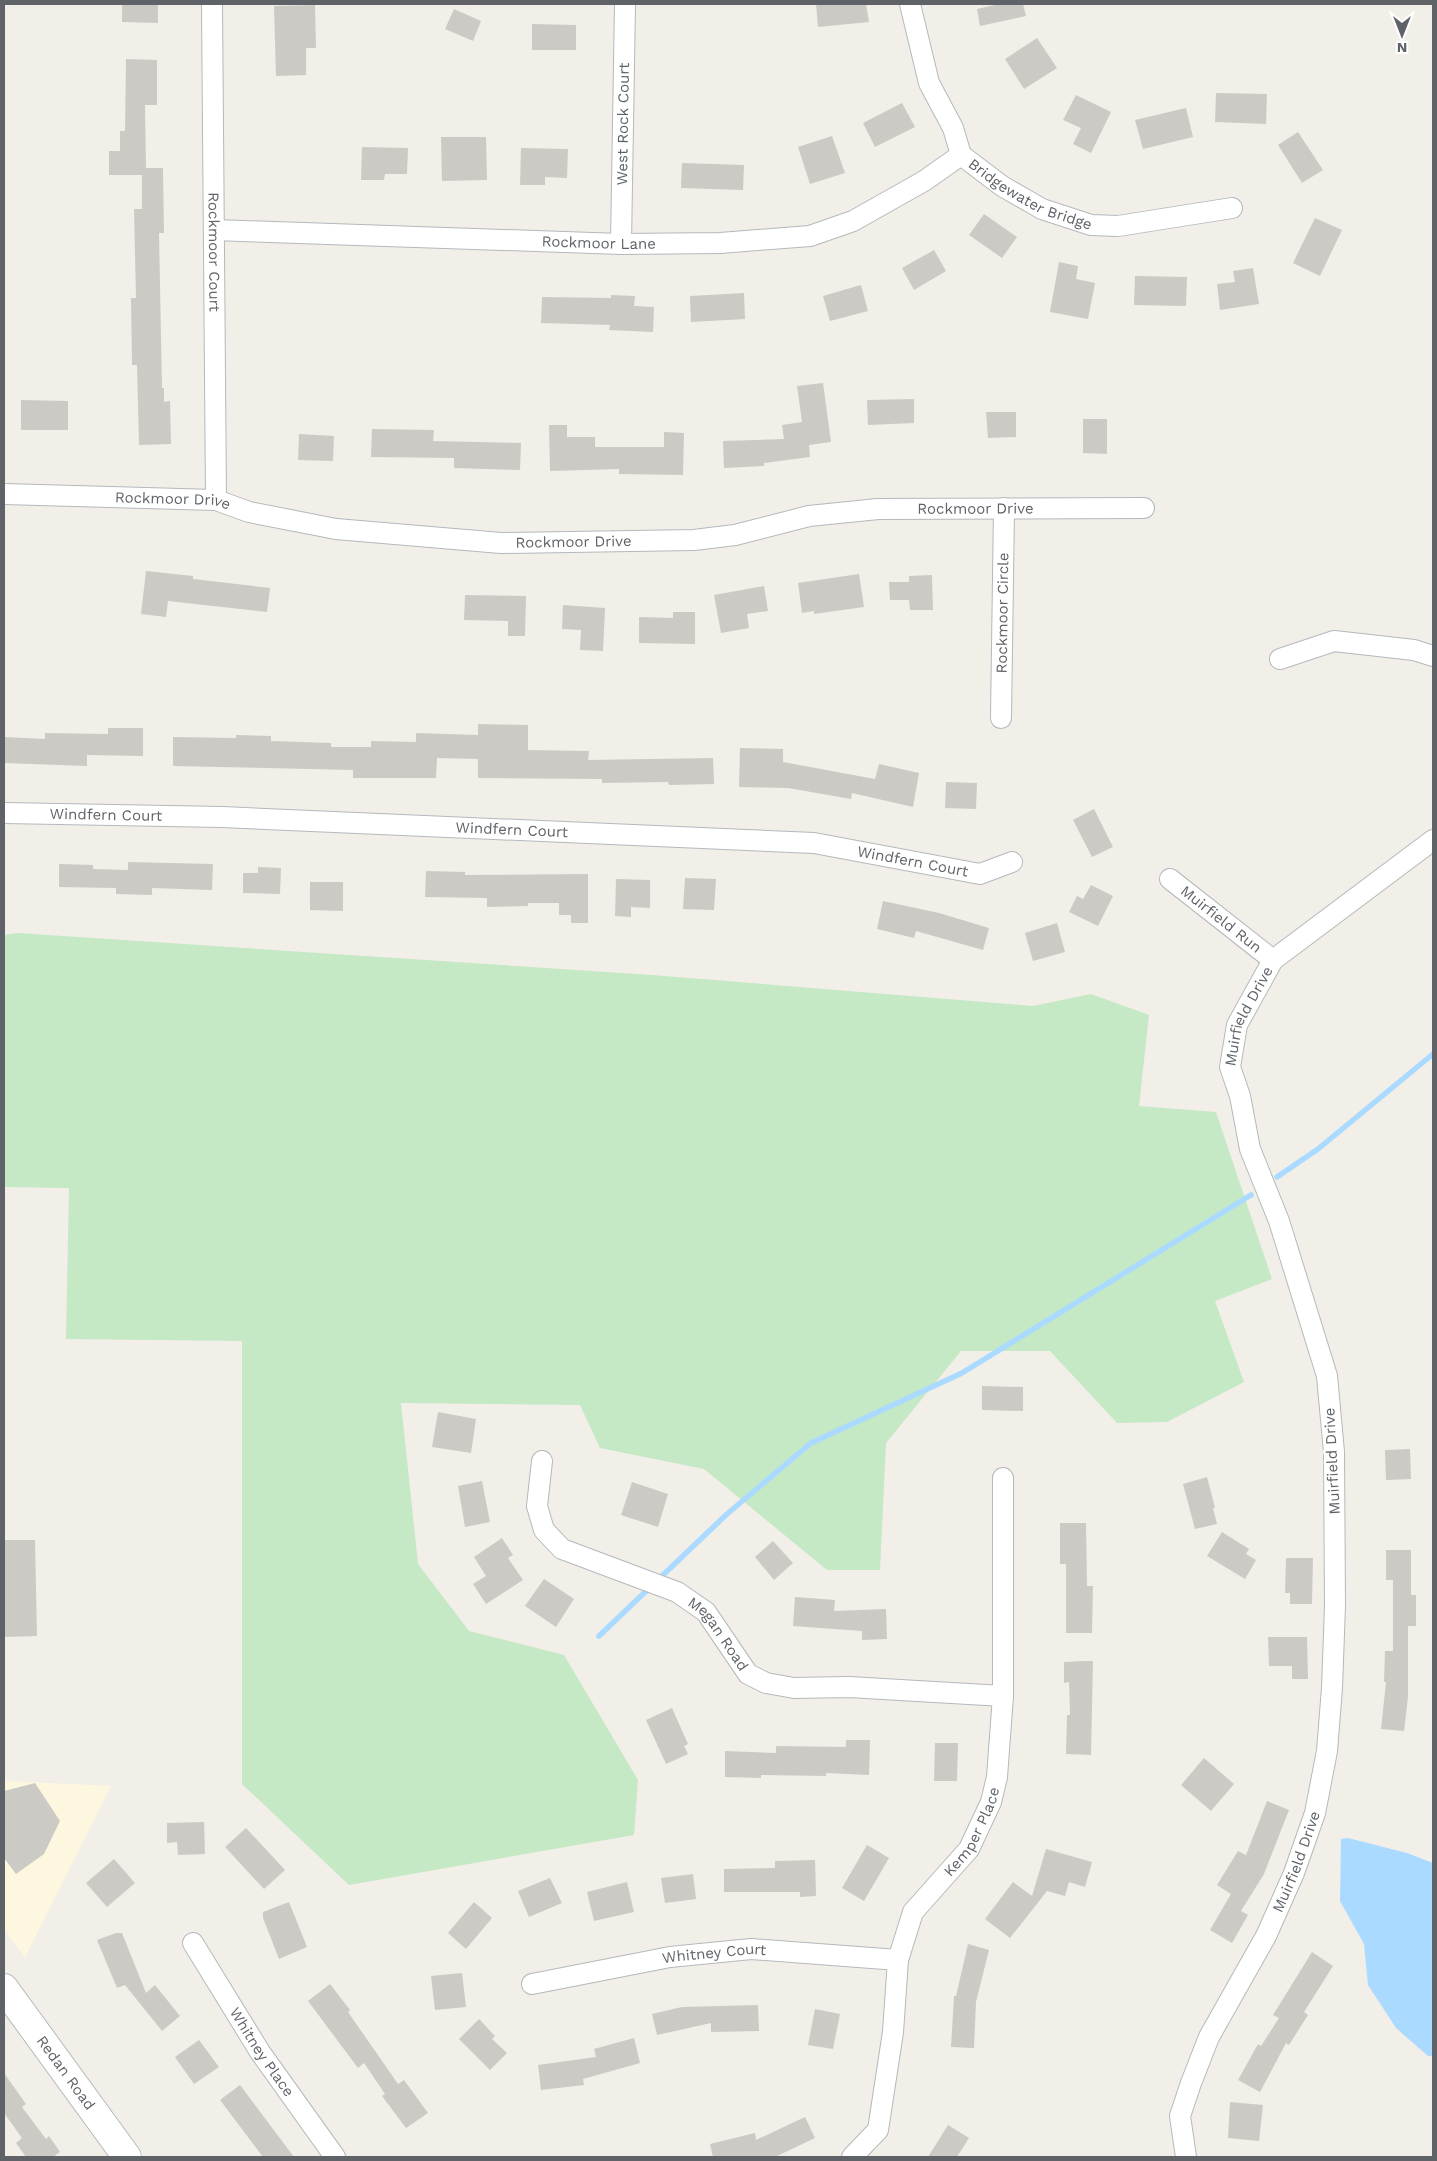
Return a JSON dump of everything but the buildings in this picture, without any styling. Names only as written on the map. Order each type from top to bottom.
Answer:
[{"type":"main road","name":"Redan Road","points":[[4,1988],[127,2157]]},
{"type":"street","name":"Rockmoor Court","points":[[212,4],[216,500]]},
{"type":"street","name":"West Rock Court","points":[[621,244],[624,4]]},
{"type":"street","name":"Bridgewater Bridge","points":[[910,4],[929,83],[953,128],[961,155],[1002,186],[1042,209],[1091,225],[1118,226],[1232,208]]},
{"type":"street","name":"Rockmoor Lane","points":[[214,230],[621,244],[720,243],[810,236],[853,221],[924,181],[961,155]]},
{"type":"street","name":"Rockmoor Drive","points":[[4,494],[216,500],[249,512],[336,529],[501,542],[694,540],[735,535],[809,516],[878,508],[1144,508]]},
{"type":"street","name":"Rockmoor Circle","points":[[1001,718],[1004,508]]},
{"type":"street","points":[[1280,659],[1334,641],[1414,650],[1433,656]]},
{"type":"street","name":"Windfern Court","points":[[4,813],[222,816],[814,843],[980,874],[1012,862]]},
{"type":"street","name":"Muirfield Drive","points":[[1186,2157],[1180,2116],[1191,2083],[1209,2037],[1266,1936],[1294,1873],[1315,1813],[1327,1751],[1332,1688],[1335,1606],[1334,1452],[1327,1376],[1278,1221],[1250,1150],[1240,1096],[1230,1067],[1237,1025],[1273,960],[1433,840]]},
{"type":"street","name":"Muirfield Run","points":[[1170,878],[1273,960]]},
{"type":"street","name":"Megan Road","points":[[542,1461],[537,1506],[544,1530],[562,1550],[677,1592],[706,1612],[748,1674],[766,1683],[794,1688],[849,1687],[1003,1696]]},
{"type":"street","name":"Kemper Place","points":[[852,2157],[878,2130],[893,2032],[898,1960],[913,1912],[969,1849],[991,1802],[997,1777],[1003,1696],[1003,1478]]},
{"type":"street","name":"Whitney Place","points":[[193,1943],[260,2052],[335,2157]]},
{"type":"street","name":"Whitney Court","points":[[532,1984],[670,1956],[750,1949],[898,1960]]},
{"type":"shaded area","points":[[4,1781],[111,1786],[25,1957],[4,1929]]},
{"type":"green space","points":[[18,933],[652,975],[1033,1006],[1091,994],[1149,1015],[1139,1106],[1216,1112],[1272,1279],[1215,1301],[1244,1382],[1167,1422],[1117,1423],[1050,1351],[961,1351],[886,1443],[880,1570],[827,1570],[704,1469],[600,1448],[580,1405],[401,1403],[418,1564],[469,1631],[564,1655],[638,1780],[634,1835],[349,1885],[242,1784],[242,1341],[66,1339],[69,1188],[4,1187],[4,935]]},
{"type":"water","points":[[1348,1838],[1407,1853],[1433,1863],[1433,2056],[1428,2056],[1396,2028],[1368,1985],[1364,1944],[1340,1901],[1341,1839]]},
{"type":"waterway","points":[[1277,1177],[1318,1149],[1433,1054]]},
{"type":"waterway","points":[[599,1636],[727,1514],[811,1443],[962,1373],[1251,1195]]}]
